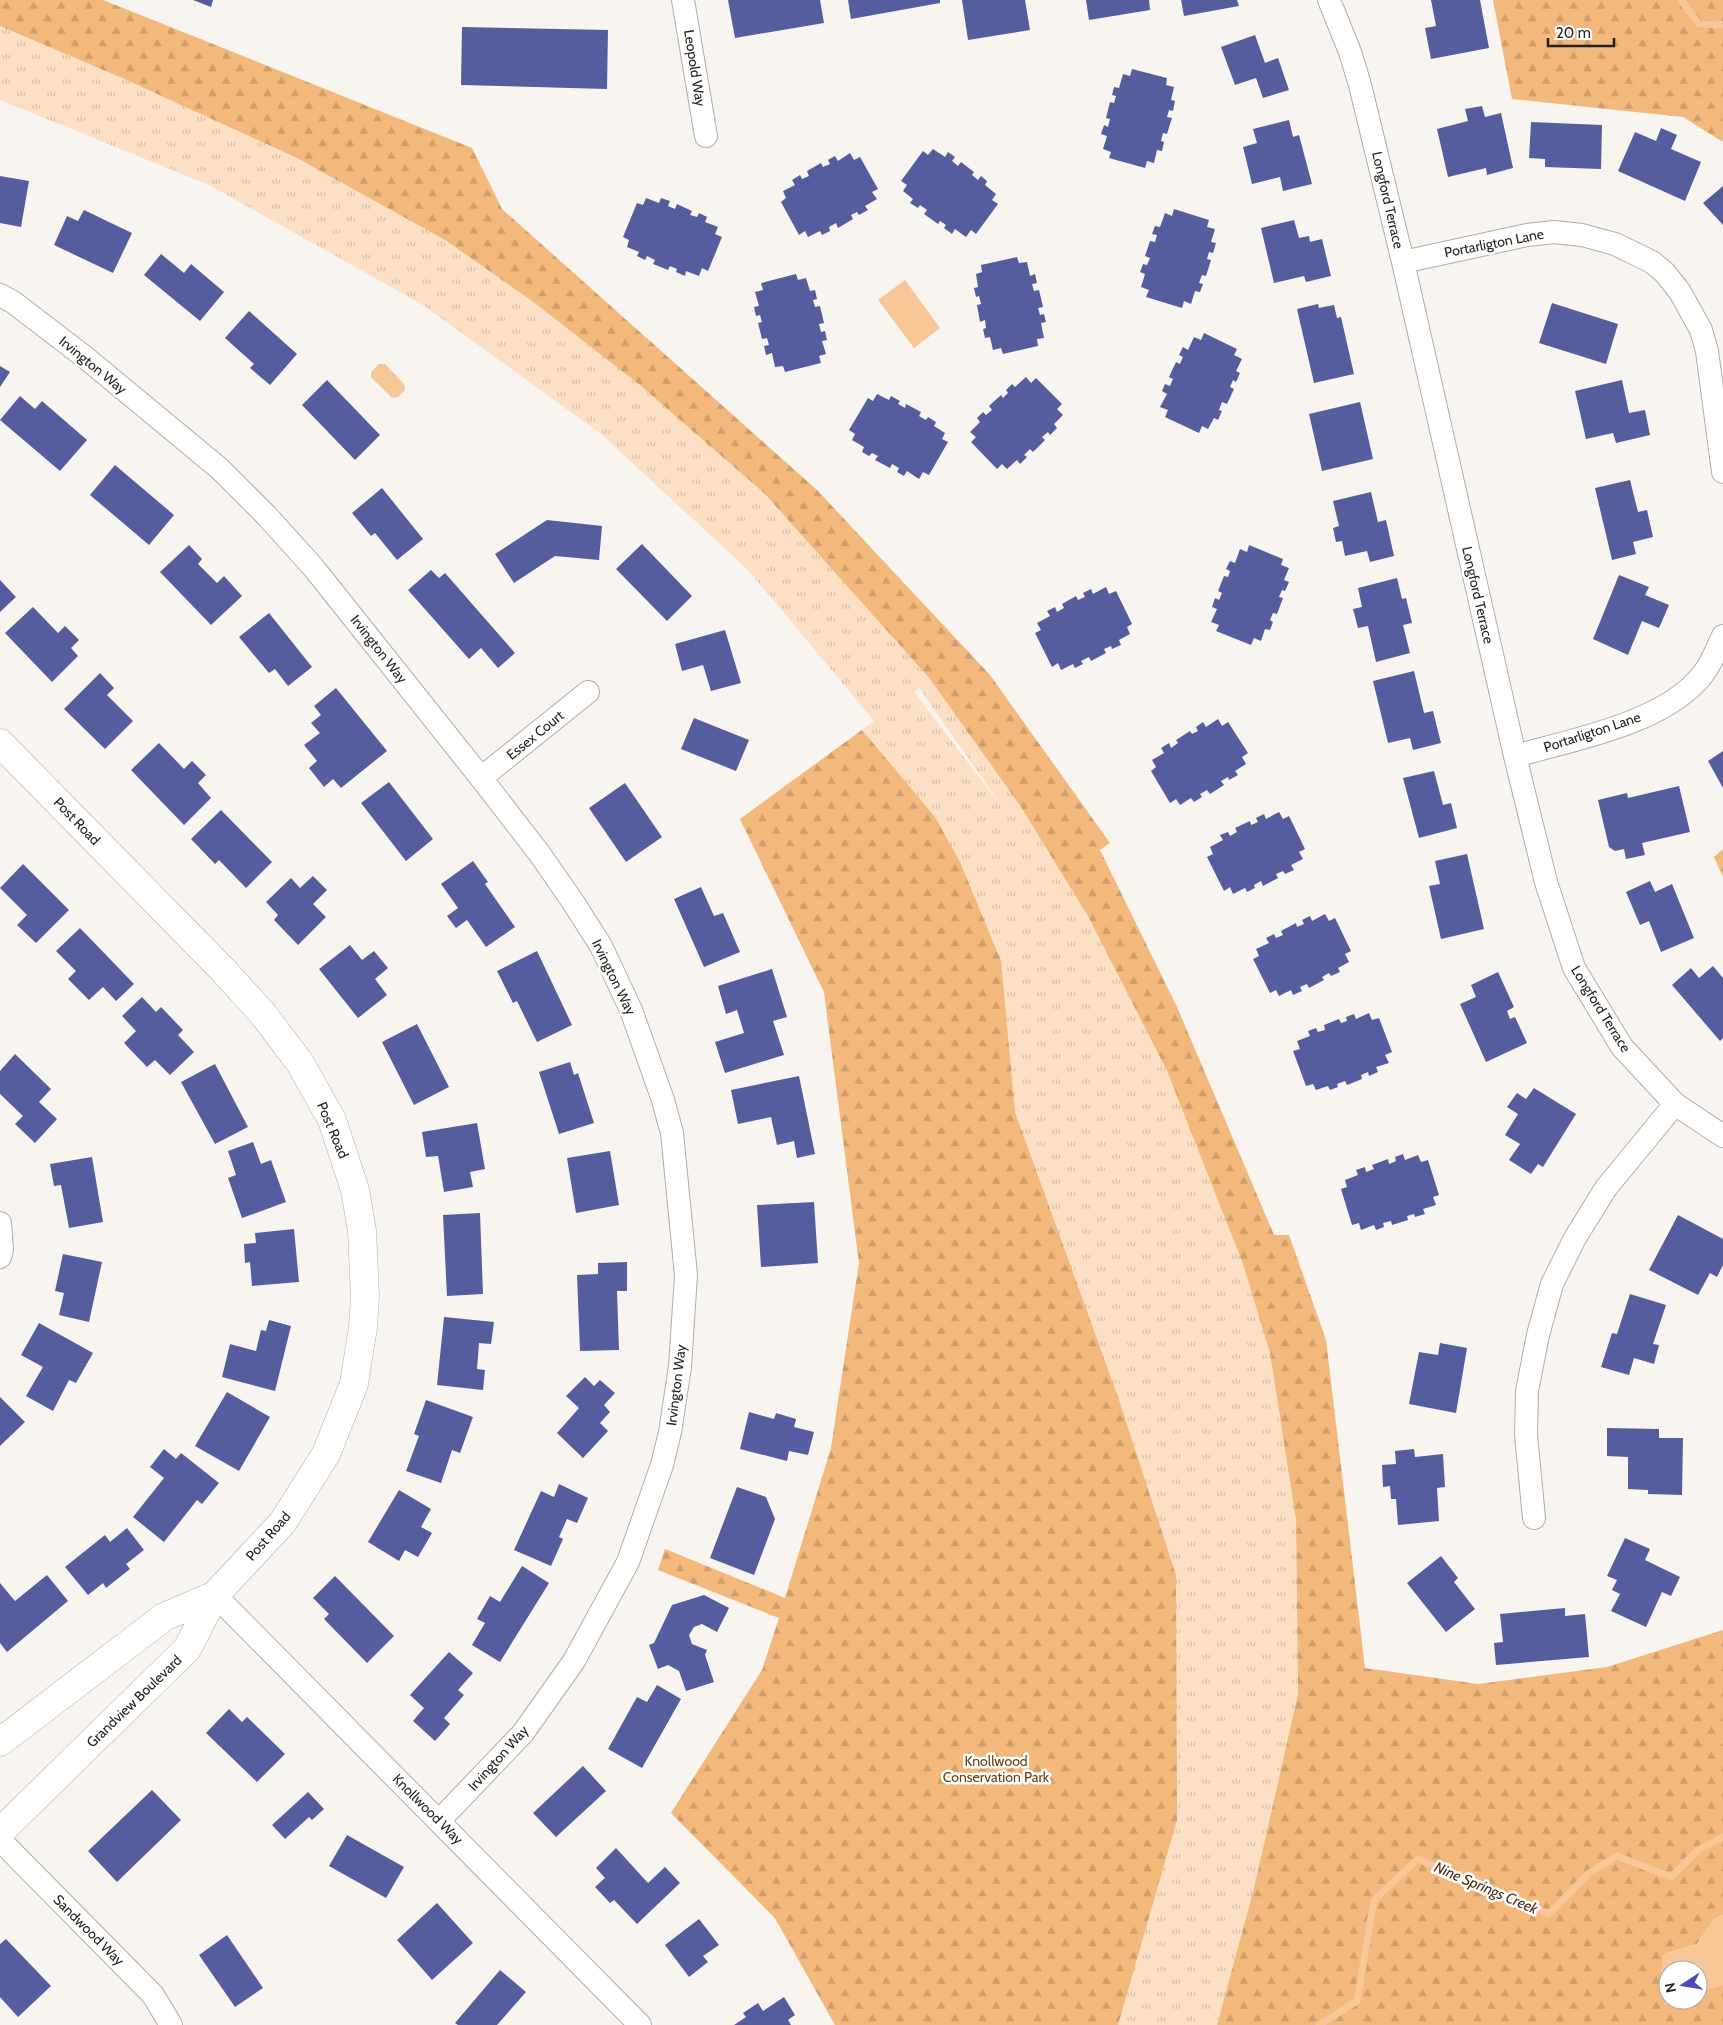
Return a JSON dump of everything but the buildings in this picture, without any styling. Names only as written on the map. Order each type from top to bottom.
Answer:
[{"type":"street","name":"Leopold Way","points":[[683,0],[706,136]]},
{"type":"street","name":"Longford Terrace","points":[[1329,0],[1350,52],[1360,85],[1403,262],[1515,756],[1546,882],[1574,968],[1622,1047],[1675,1104],[1723,1136]]},
{"type":"street","name":"Portarligton Lane","points":[[1403,262],[1527,235],[1554,232],[1582,235],[1615,244],[1652,262],[1665,273],[1680,292],[1701,330],[1707,351],[1723,472]]},
{"type":"street","name":"Irvington Way","points":[[0,295],[13,302],[86,358],[220,469],[266,515],[313,567],[481,778],[539,853],[573,902],[600,946],[631,1010],[663,1100],[672,1133],[686,1275],[680,1367],[670,1432],[662,1465],[628,1562],[574,1661],[523,1733],[439,1820]]},
{"type":"street","name":"Portarligton Lane","points":[[1515,756],[1633,722],[1680,697],[1704,674],[1723,636]]},
{"type":"street","name":"Essex Court","points":[[481,778],[588,692]]},
{"type":"street","name":"Post Road","points":[[0,743],[223,970],[280,1036],[300,1063],[332,1120],[355,1190],[362,1232],[365,1296],[363,1327],[354,1384],[326,1454],[283,1522],[215,1594]]},
{"type":"street","points":[[1534,1518],[1526,1435],[1528,1391],[1538,1335],[1552,1284],[1576,1238],[1606,1188],[1675,1104]]},
{"type":"street","points":[[0,1223],[2,1250],[0,1257]]},
{"type":"street","points":[[0,1742],[164,1618],[215,1594]]},
{"type":"street","name":"Knollwood Way","points":[[215,1594],[640,2025]]},
{"type":"street","name":"Grandview Boulevard","points":[[0,1832],[187,1649],[215,1594]]},
{"type":"street","name":"Sandwood Way","points":[[0,1840],[152,1996],[171,2025]]},
{"type":"green space","points":[[0,0],[103,0],[472,148],[502,209],[817,490],[990,675],[1110,843],[1100,850],[1177,1007],[1274,1235],[1289,1235],[1326,1340],[1365,1668],[1478,1684],[1607,1667],[1723,1630],[1723,1915],[1714,1919],[1697,1944],[1664,1954],[1663,1960],[1658,1960],[1658,2010],[1708,2010],[1708,1989],[1723,1985],[1723,2025],[1217,2025],[1254,1888],[1298,1694],[1296,1520],[1270,1353],[1243,1264],[1167,1071],[1089,918],[1021,807],[930,679],[764,493],[641,386],[532,301],[445,240],[297,158],[122,78],[0,26]]},
{"type":"green space","points":[[1493,0],[1723,0],[1723,142],[1683,117],[1512,99]]},
{"type":"green space","name":"Knollwood Conservation Park","points":[[0,26],[122,78],[297,158],[445,240],[532,301],[641,386],[764,493],[930,679],[1021,807],[1089,918],[1167,1071],[1243,1264],[1270,1353],[1296,1520],[1298,1694],[1254,1888],[1217,2025],[835,2025],[775,1918],[671,1813],[762,1670],[779,1618],[658,1570],[665,1549],[785,1598],[831,1448],[859,1263],[824,992],[740,819],[874,721],[749,571],[601,434],[423,305],[209,185],[0,100]],"holes":[[[919,688],[999,802],[914,692]]]},
{"type":"green space","name":"Knollwood Conservation Park","points":[[862,730],[935,817],[960,862],[1001,961],[1015,1112],[1118,1397],[1176,1575],[1177,1820],[1118,2025],[835,2025],[775,1918],[671,1813],[762,1670],[779,1618],[658,1570],[665,1549],[785,1598],[831,1448],[859,1263],[824,992],[740,819]]},
{"type":"green space","points":[[1723,849],[1723,877],[1714,857]]},
{"type":"shaded area","points":[[905,280],[940,328],[914,348],[878,300]]},
{"type":"shaded area","points":[[379,364],[385,364],[404,384],[405,390],[398,397],[392,398],[371,377],[371,372]]},
{"type":"shaded area","points":[[1723,1915],[1723,1985],[1708,1989],[1708,1960],[1663,1960],[1664,1954],[1697,1944],[1714,1919]]},
{"type":"waterway","name":"Nine Springs Creek","points":[[1681,0],[1699,24],[1723,25]]},
{"type":"waterway","name":"Nine Springs Creek","points":[[1319,2025],[1357,2001],[1374,1900],[1418,1859],[1549,1914],[1589,1873],[1617,1856],[1671,1877],[1698,1850],[1723,1837]]}]
